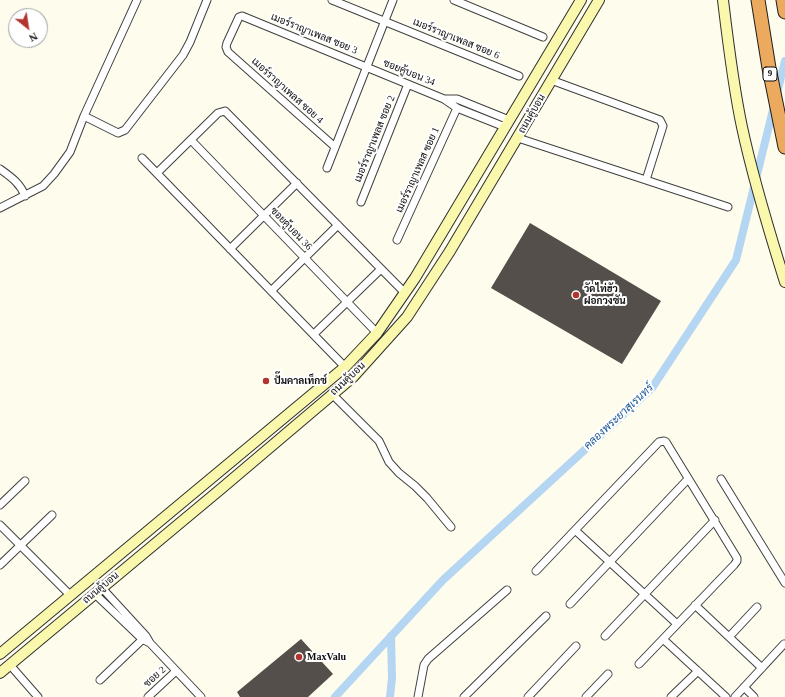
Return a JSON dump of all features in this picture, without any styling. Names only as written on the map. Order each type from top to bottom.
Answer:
[{"type":"highway","name":"9","points":[[758,0],[785,147]]},
{"type":"highway","points":[[783,0],[785,12]]},
{"type":"main road","name":"ถนนคู้บอน","points":[[0,654],[345,367],[377,332],[405,293],[581,0]]},
{"type":"main road","name":"ถนนคู้บอน","points":[[0,673],[352,377],[407,318],[450,251],[599,0]]},
{"type":"main road","points":[[723,0],[736,96],[751,165],[785,282]]},
{"type":"main road","points":[[252,445],[260,455]]},
{"type":"street","points":[[0,208],[43,186],[70,152],[84,116],[137,0]]},
{"type":"street","points":[[84,116],[118,133],[125,130],[183,56],[207,0]]},
{"type":"street","name":"เมอร์ราญาเพลส ซอย 6","points":[[332,0],[519,76]]},
{"type":"street","points":[[327,168],[393,0]]},
{"type":"street","points":[[454,0],[543,36]]},
{"type":"street","name":"เมอร์ราญาเพลส ซอย 4","points":[[242,16],[237,19],[226,49],[335,147]]},
{"type":"street","name":"เมอร์ราญาเพลส ซอย 3","points":[[242,16],[366,67]]},
{"type":"street","name":"ซอยคู้บอน 34","points":[[366,67],[444,99],[457,108],[507,124]]},
{"type":"street","points":[[551,80],[660,120],[663,126],[646,180]]},
{"type":"street","name":"เมอร์ราญาเพลส ซอย 2","points":[[361,202],[408,84]]},
{"type":"street","name":"ซอยคู้บอน 34","points":[[444,99],[457,99],[507,124]]},
{"type":"street","name":"เมอร์ราญาเพลส ซอย 1","points":[[397,240],[457,108]]},
{"type":"street","points":[[157,173],[218,113],[225,111],[405,293]]},
{"type":"street","points":[[518,138],[728,207]]},
{"type":"street","name":"ซอยคู้บอน 36","points":[[191,140],[377,332]]},
{"type":"street","points":[[142,158],[345,367]]},
{"type":"street","points":[[0,169],[19,183],[25,196]]},
{"type":"street","points":[[230,249],[297,183]]},
{"type":"street","points":[[271,291],[338,225]]},
{"type":"street","points":[[314,334],[381,268]]},
{"type":"street","points":[[332,394],[379,441],[389,462],[398,473],[415,486],[427,498],[451,527]]},
{"type":"street","points":[[536,571],[659,442],[664,441],[668,444],[737,558],[737,561],[638,664]]},
{"type":"street","points":[[570,604],[688,479]]},
{"type":"street","points":[[721,479],[785,582]]},
{"type":"street","points":[[0,505],[25,481]]},
{"type":"street","points":[[0,565],[52,515]]},
{"type":"street","points":[[604,636],[714,520]]},
{"type":"street","points":[[0,525],[70,595]]},
{"type":"street","points":[[575,530],[677,624]]},
{"type":"street","points":[[418,697],[424,665],[428,659],[507,590]]},
{"type":"street","points":[[99,591],[201,697]]},
{"type":"street","points":[[695,605],[762,668]]},
{"type":"street","points":[[730,637],[757,606]]},
{"type":"street","points":[[464,697],[546,616]]},
{"type":"street","points":[[100,680],[144,638]]},
{"type":"street","points":[[663,639],[726,697]]},
{"type":"street","points":[[735,697],[784,644]]},
{"type":"street","points":[[528,697],[576,646]]},
{"type":"street","points":[[10,665],[38,697]]},
{"type":"street","name":"ซอย 2","points":[[148,697],[176,671]]},
{"type":"street","points":[[671,697],[698,671]]},
{"type":"street","points":[[586,697],[608,674]]},
{"type":"street","points":[[744,687],[754,697]]},
{"type":"building","name":"วัดไท่ฮัว ฝอกวงซัน","points":[[530,223],[661,301],[622,364],[491,288]]},
{"type":"building","name":"MaxValu","points":[[301,639],[333,674],[308,697],[240,697],[237,692]]},
{"type":"waterway","name":"คลองพระยาสุเรนทร์","points":[[335,697],[443,580],[652,388],[736,260],[785,61]]},
{"type":"waterway","name":"คลองพระยาสุเรนทร์","points":[[390,697],[392,678],[391,636]]},
{"type":"place","name":"วัดไท่ฮัว ฝอกวงซัน","points":[[576,295]]},
{"type":"place","name":"ปั๊มคาลเท็กซ์","points":[[266,381]]},
{"type":"place","name":"MaxValu","points":[[299,657]]}]
